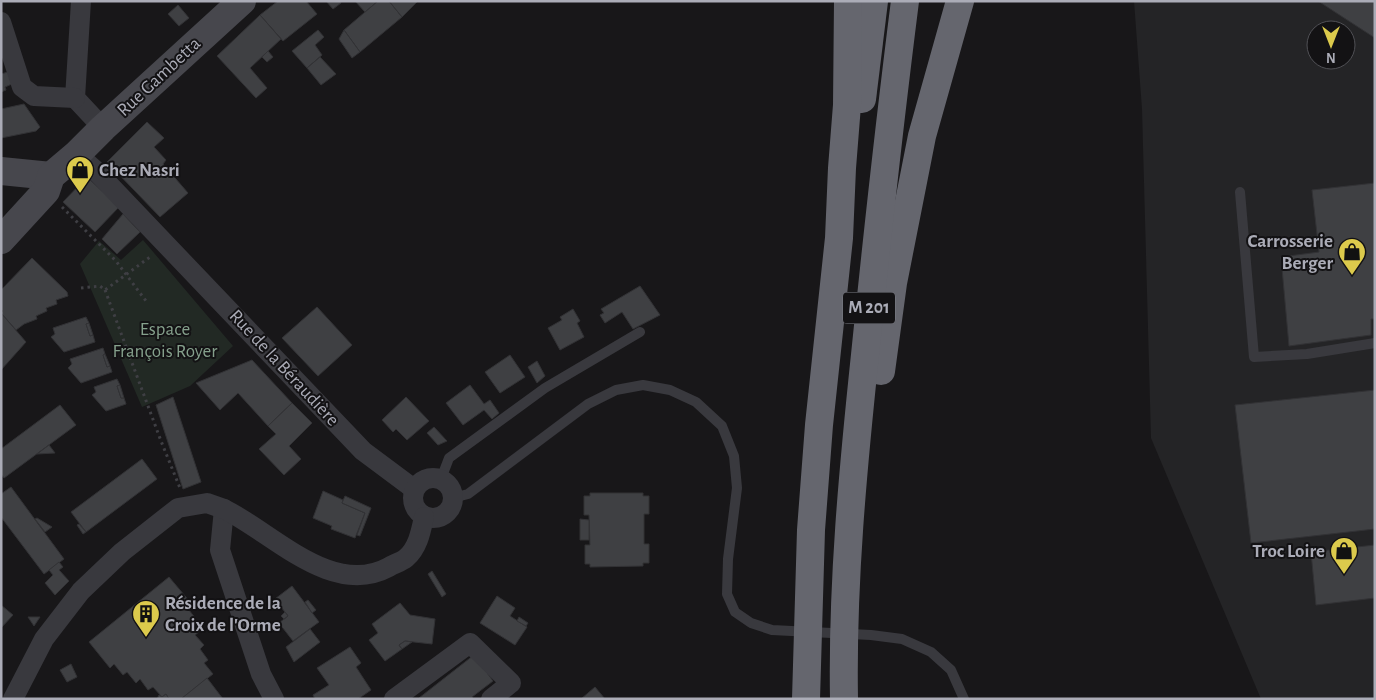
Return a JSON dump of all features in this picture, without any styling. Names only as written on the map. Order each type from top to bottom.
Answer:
[{"type":"highway","points":[[839,238],[847,105],[848,1]]},
{"type":"highway","name":"M 201","points":[[806,699],[806,649],[819,425],[839,238],[854,165],[874,1]]},
{"type":"highway","name":"M 201","points":[[844,699],[847,566],[856,441],[881,193],[905,1]]},
{"type":"highway","points":[[847,566],[862,520],[893,283],[922,136],[960,1]]},
{"type":"main road","name":"Rue Gambetta","points":[[1,240],[48,184],[103,128],[242,1]]},
{"type":"main road","points":[[1,171],[48,184]]},
{"type":"street","points":[[81,1],[76,98],[103,128]]},
{"type":"street","points":[[1,22],[22,87],[34,96],[76,98]]},
{"type":"street","name":"Rue de la Béraudière","points":[[78,154],[363,451],[414,489]]},
{"type":"street","points":[[434,477],[440,479],[450,486],[453,498],[452,505],[444,515],[431,518],[424,517],[415,508],[412,496],[414,489],[422,480],[434,477]]},
{"type":"street","points":[[13,699],[44,639],[81,591],[122,552],[178,508],[207,503],[224,509],[320,568],[352,576],[378,573],[407,558],[419,540],[424,517]]},
{"type":"street","points":[[224,509],[220,550],[261,674],[274,699]]},
{"type":"street","points":[[404,696],[470,643],[511,683],[492,699]]},
{"type":"lane","points":[[21,202],[48,184]]},
{"type":"lane","points":[[1240,192],[1254,357],[1307,354],[1375,343]]},
{"type":"lane","points":[[440,479],[449,458],[545,388],[640,332]]},
{"type":"lane","points":[[453,498],[468,494],[588,404],[616,390],[643,385],[670,390],[696,402],[722,426],[734,456],[736,488],[728,559],[727,594],[735,612],[751,623],[772,630],[871,635],[902,639],[931,652],[951,670],[964,699]]},
{"type":"path","points":[[48,184],[127,274],[146,301]]},
{"type":"path","points":[[105,290],[167,245]]},
{"type":"path","points":[[81,288],[100,286],[105,290],[161,441],[188,505]]},
{"type":"shaded area","points":[[1134,1],[1375,1],[1375,699],[1261,699],[1151,438],[1142,109]]},
{"type":"green space","name":"Espace François Royer","points":[[143,240],[233,346],[190,386],[142,407],[80,264],[99,241],[121,260]]},
{"type":"building","points":[[278,1],[306,1],[317,14],[283,41],[260,15]]},
{"type":"building","points":[[326,1],[340,1],[341,3],[333,9]]},
{"type":"building","points":[[355,1],[378,1],[365,12]]},
{"type":"building","points":[[378,1],[389,1],[402,17],[360,52],[344,30]]},
{"type":"building","points":[[389,1],[418,1],[402,17]]},
{"type":"building","points":[[1318,1],[1375,1],[1375,38],[1356,26],[1356,20],[1347,20]]},
{"type":"building","points":[[178,5],[189,18],[179,26],[168,14]]},
{"type":"building","points":[[260,15],[281,39],[250,68],[267,88],[256,98],[217,56]]},
{"type":"building","points":[[318,30],[324,37],[315,45],[322,55],[307,68],[292,51]]},
{"type":"building","points":[[344,30],[360,52],[352,58],[339,39]]},
{"type":"building","points":[[268,51],[273,57],[267,62],[262,57]]},
{"type":"building","points":[[320,57],[336,74],[321,85],[307,68]]},
{"type":"building","points":[[8,72],[12,84],[5,87],[6,90],[1,92],[1,74]]},
{"type":"building","points":[[24,104],[40,127],[36,131],[1,138],[1,109]]},
{"type":"building","points":[[147,122],[164,138],[154,147],[166,160],[163,164],[188,193],[160,217],[107,162]]},
{"type":"building","points":[[87,177],[119,207],[95,232],[63,202]]},
{"type":"building","points":[[1375,183],[1375,319],[1371,319],[1371,335],[1289,346],[1281,257],[1319,252],[1312,190]]},
{"type":"building","points":[[123,214],[140,232],[117,254],[102,239]]},
{"type":"building","points":[[32,258],[67,292],[68,296],[56,300],[57,304],[46,308],[47,311],[36,316],[37,319],[24,324],[16,330],[1,313],[3,311],[1,310],[1,290]]},
{"type":"building","points":[[640,286],[660,315],[633,329],[622,312],[605,323],[600,315],[604,313],[601,309]]},
{"type":"building","points":[[317,307],[352,345],[318,376],[282,338]]},
{"type":"building","points":[[573,309],[580,321],[577,323],[584,337],[560,350],[548,328],[562,320],[560,317]]},
{"type":"building","points":[[1,313],[26,342],[1,370]]},
{"type":"building","points":[[86,317],[89,323],[86,324],[90,336],[93,335],[95,342],[64,352],[51,337],[55,334],[53,328]]},
{"type":"building","points":[[89,323],[93,335],[90,336],[86,324]]},
{"type":"building","points":[[103,348],[107,367],[110,366],[112,372],[81,383],[68,368],[72,364],[70,359]]},
{"type":"building","points":[[105,354],[110,366],[107,367],[103,355]]},
{"type":"building","points":[[510,355],[525,377],[500,393],[485,372]]},
{"type":"building","points":[[252,360],[292,403],[268,426],[238,393],[220,410],[196,383]]},
{"type":"building","points":[[537,361],[545,376],[537,383],[528,367]]},
{"type":"building","points":[[117,379],[120,385],[117,386],[121,398],[124,398],[126,404],[106,411],[92,395],[96,392],[94,387]]},
{"type":"building","points":[[120,385],[124,398],[121,398],[117,386]]},
{"type":"building","points":[[470,385],[484,404],[490,400],[499,413],[492,419],[484,410],[463,425],[446,403]]},
{"type":"building","points":[[1375,390],[1375,529],[1251,543],[1235,405]]},
{"type":"building","points":[[173,397],[201,482],[183,489],[156,405]]},
{"type":"building","points":[[406,397],[429,421],[407,440],[396,429],[393,432],[382,420]]},
{"type":"building","points":[[292,403],[312,423],[289,446],[301,459],[284,475],[259,449],[276,434],[268,426]]},
{"type":"building","points":[[60,405],[76,425],[4,478],[1,474],[1,449]]},
{"type":"building","points":[[434,427],[447,441],[438,445],[427,433]]},
{"type":"building","points":[[49,445],[55,453],[37,454]]},
{"type":"building","points":[[142,459],[157,479],[86,532],[71,512]]},
{"type":"building","points":[[11,487],[64,559],[44,574],[1,517],[1,494]]},
{"type":"building","points":[[323,491],[343,500],[342,503],[365,513],[355,538],[331,529],[332,526],[313,518]]},
{"type":"building","points":[[590,493],[643,493],[643,496],[649,496],[649,514],[644,514],[644,544],[649,544],[649,563],[643,563],[643,566],[590,567],[590,564],[585,564],[585,545],[590,545],[589,515],[584,515],[584,496],[590,496]]},
{"type":"building","points":[[345,496],[371,508],[360,536],[357,535],[365,513],[342,503]]},
{"type":"building","points":[[37,518],[52,527],[45,532],[35,519]]},
{"type":"building","points":[[580,519],[589,520],[589,540],[580,540]]},
{"type":"building","points":[[79,524],[86,532],[83,534],[77,525]]},
{"type":"building","name":"Troc Loire","points":[[1375,545],[1375,598],[1316,605],[1311,552]]},
{"type":"building","points":[[59,562],[63,567],[59,570],[69,581],[55,595],[45,583],[53,575],[49,570]]},
{"type":"building","points":[[432,571],[446,594],[442,597],[428,574]]},
{"type":"building","name":"Résidence de la Croix de l'Orme","points":[[169,577],[190,602],[186,606],[195,618],[190,621],[200,631],[195,635],[204,645],[200,649],[208,660],[204,663],[213,674],[181,699],[169,699],[166,694],[162,697],[153,687],[148,690],[140,679],[136,683],[127,672],[123,675],[114,664],[110,668],[89,642]]},
{"type":"building","points":[[292,586],[319,622],[293,641],[279,623],[288,616],[275,599]]},
{"type":"building","points":[[497,596],[515,608],[510,616],[527,627],[515,645],[480,623]]},
{"type":"building","points":[[308,600],[316,610],[312,613],[305,602]]},
{"type":"building","points":[[400,603],[410,615],[435,619],[432,644],[405,641],[399,645],[402,649],[385,661],[369,640],[378,633],[372,624]]},
{"type":"building","points":[[1,605],[13,615],[1,628]]},
{"type":"building","points":[[285,612],[288,616],[284,619],[281,616]]},
{"type":"building","points":[[28,617],[40,617],[34,626]]},
{"type":"building","points":[[519,617],[528,623],[526,626],[517,621]]},
{"type":"building","points":[[310,629],[320,642],[294,662],[286,647]]},
{"type":"building","points":[[405,641],[412,642],[402,649],[399,645]]},
{"type":"building","points":[[350,647],[361,663],[356,667],[371,690],[358,699],[315,699],[313,695],[329,685],[317,668]]},
{"type":"building","points":[[474,655],[493,681],[472,697],[474,699],[419,698]]},
{"type":"building","points":[[71,664],[77,677],[67,682],[60,670]]},
{"type":"building","points":[[207,678],[223,699],[181,699]]},
{"type":"building","points":[[595,687],[605,699],[581,699]]},
{"type":"building","points":[[166,694],[169,699],[157,699],[159,695],[162,697]]},
{"type":"place","name":"Chez Nasri","points":[[80,194]]},
{"type":"place","name":"Carrosserie Berger","points":[[1352,276]]},
{"type":"place","name":"Troc Loire","points":[[1344,575]]},
{"type":"place","name":"Résidence de la Croix de l'Orme","points":[[146,638]]}]
